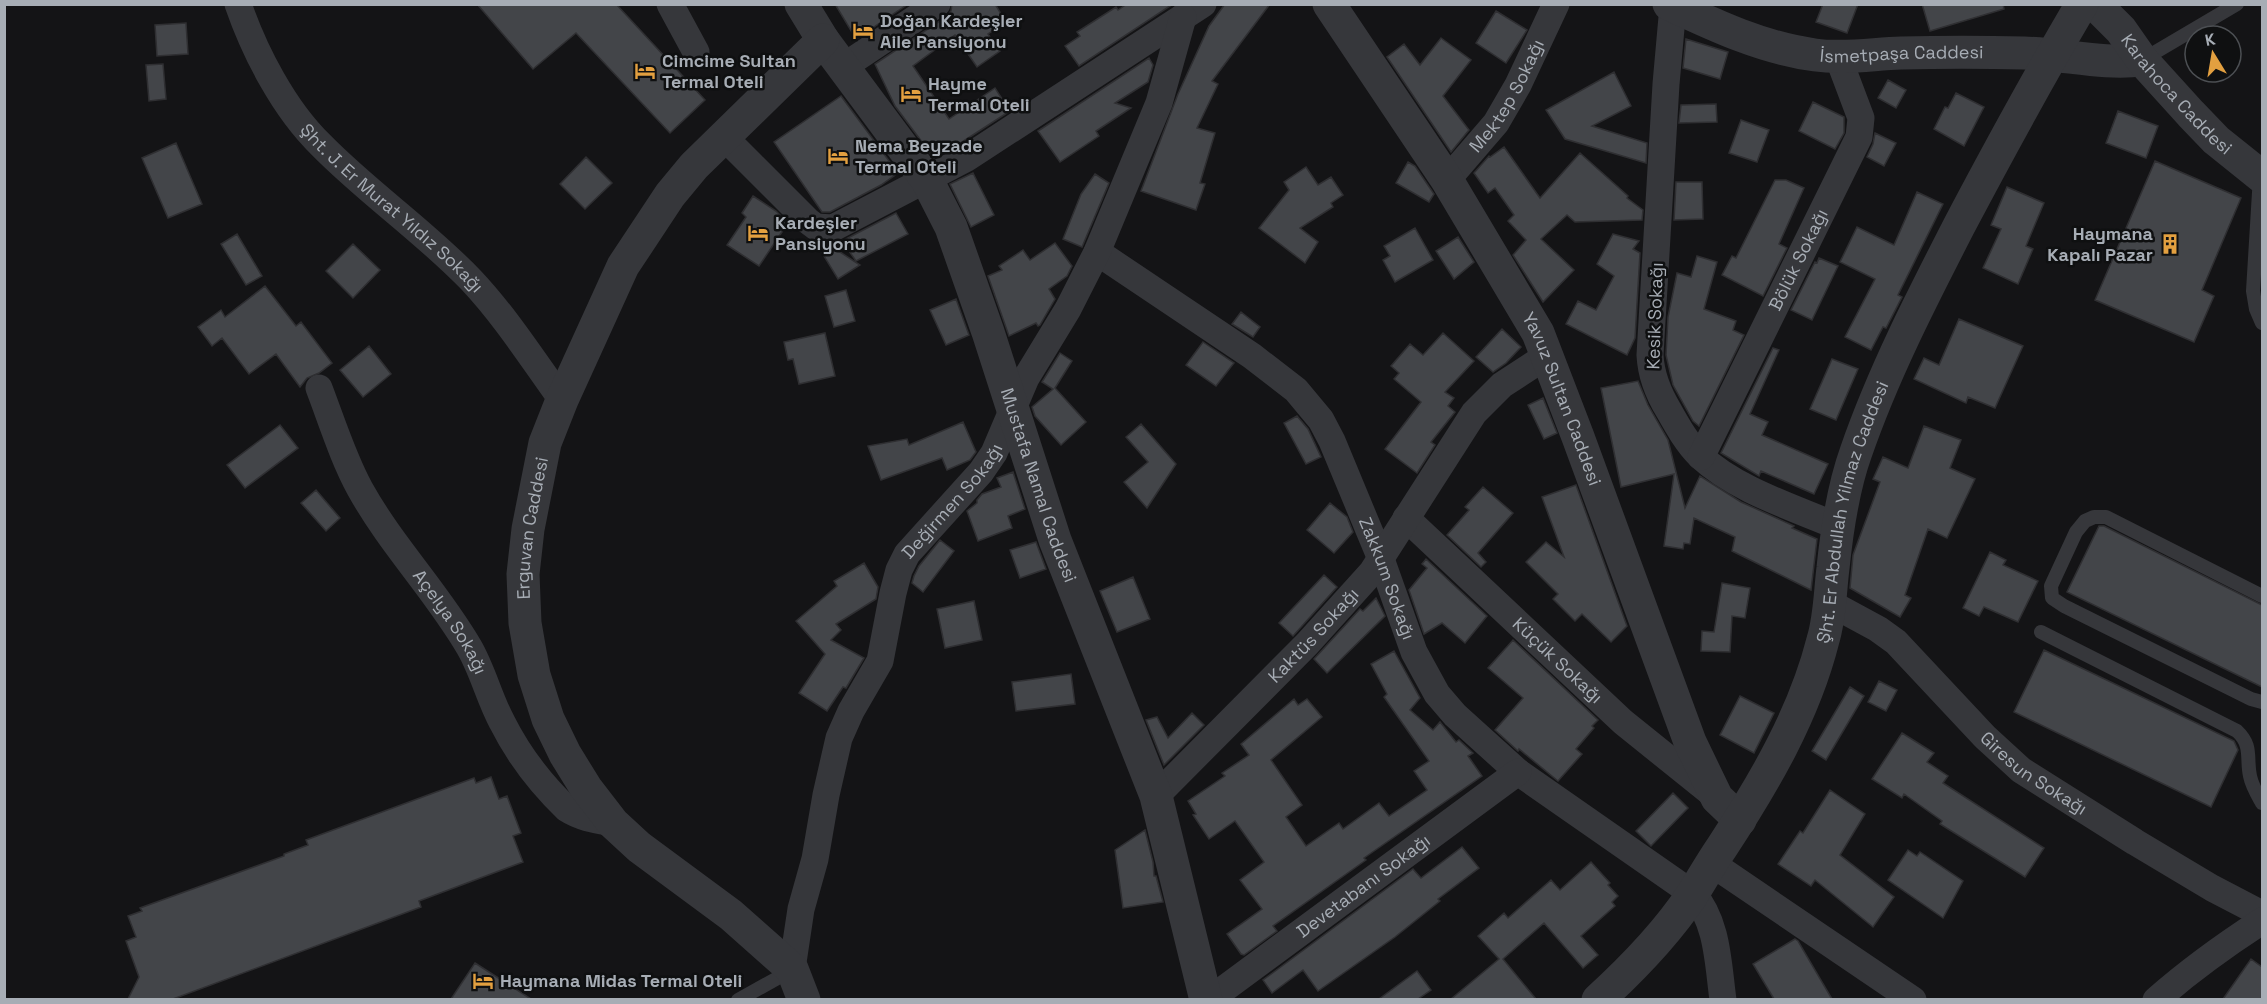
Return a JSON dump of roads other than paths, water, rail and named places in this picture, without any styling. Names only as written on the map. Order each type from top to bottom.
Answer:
[{"type":"street","name":"Şht. J. Er Murat Yıldız Sokağı","points":[[238,4],[260,57],[294,112],[320,144],[432,242],[471,281],[494,307],[562,400]]},
{"type":"street","points":[[670,4],[696,52]]},
{"type":"street","name":"Mustafa Namal Caddesi","points":[[801,4],[823,40],[927,180],[951,227],[1013,406],[1055,540],[1156,796],[1208,999]]},
{"type":"street","points":[[843,67],[937,4]]},
{"type":"street","name":"Yavuz Sultan Caddesi","points":[[1329,4],[1447,180],[1524,308],[1548,355],[1690,742],[1728,809]]},
{"type":"street","name":"Mektep Sokağı","points":[[1447,180],[1496,123],[1518,85],[1556,4]]},
{"type":"street","name":"Şht. Er Abdullah Yilmaz Caddesi","points":[[1598,999],[1649,950],[1693,894],[1711,863],[1728,809],[1778,755],[1795,720],[1824,639],[1847,478],[1876,398],[1907,330],[1977,192],[2082,4]]},
{"type":"street","name":"Karahoca Caddesi","points":[[2095,4],[2121,30],[2142,60],[2216,140],[2261,177]]},
{"type":"street","name":"İsmetpaşa Caddesi","points":[[1671,5],[1751,39],[1789,50],[1838,57],[1899,53],[2053,53],[2106,61],[2142,60]]},
{"type":"street","name":"Kesik Sokağı","points":[[1671,5],[1651,370],[1655,385],[1688,443],[1721,473],[1839,527]]},
{"type":"street","points":[[723,137],[816,227],[833,228],[927,180],[998,139],[1193,11]]},
{"type":"street","name":"Değirmen Sokağı","points":[[792,969],[801,909],[815,859],[836,748],[844,724],[880,661],[892,593],[899,570],[907,555],[981,472],[1003,434],[1013,406],[1035,362],[1068,309],[1097,252],[1159,103],[1193,11]]},
{"type":"street","name":"Erguvan Caddesi","points":[[804,999],[792,969],[731,915],[639,847],[613,823],[586,788],[565,754],[548,719],[534,675],[525,623],[523,574],[528,529],[545,443],[601,312],[629,257],[669,195],[694,166],[823,40]]},
{"type":"street","name":"Bölük Sokağı","points":[[1701,457],[1791,270],[1859,137],[1861,118],[1838,57]]},
{"type":"street","name":"Zakkum Sokağı","points":[[1097,252],[1223,336],[1296,390],[1321,420],[1332,441],[1381,559],[1405,632],[1425,676],[1437,694],[1477,737],[1518,772],[1693,894]]},
{"type":"street","name":"Kaktüs Sokağı","points":[[1156,796],[1361,587],[1474,413],[1502,385],[1548,355]]},
{"type":"street","name":"Açelya Sokağı","points":[[319,388],[360,488],[376,515],[444,608],[470,649],[494,707],[511,739],[526,761],[567,809],[576,815],[613,823]]},
{"type":"street","name":"Küçük Sokağı","points":[[1406,518],[1623,722],[1728,809]]},
{"type":"street","name":"Giresun Sokağı","points":[[1830,603],[1878,629],[1896,642],[1991,742],[2021,770],[2073,805],[2262,914]]},
{"type":"street","name":"Devetabanı Sokağı","points":[[1208,999],[1518,772]]},
{"type":"street","points":[[1711,863],[1913,999]]},
{"type":"street","points":[[1693,894],[1702,904],[1712,926],[1723,999]]},
{"type":"street","points":[[2156,999],[2206,959],[2262,921]]},
{"type":"lane","points":[[2142,60],[2237,4]]},
{"type":"lane","points":[[2261,177],[2253,291],[2256,309],[2262,323]]},
{"type":"lane","points":[[2262,596],[2106,517],[2094,517],[2085,521],[2076,532],[2051,586],[2052,598],[2064,606],[2251,699],[2262,702]]},
{"type":"lane","points":[[2042,632],[2237,731],[2245,738],[2250,775],[2254,789],[2262,803]]},
{"type":"lane","points":[[738,999],[792,969]]},
{"type":"place","name":"Doğan Kardeşler Aile Pansiyonu","points":[[863,31]]},
{"type":"place","name":"Cimcime Sultan Termal Oteli","points":[[645,71]]},
{"type":"place","name":"Hayme Termal Oteli","points":[[911,94]]},
{"type":"place","name":"Nema Beyzade Termal Oteli","points":[[838,156]]},
{"type":"place","name":"Kardeşler Pansiyonu","points":[[758,233]]},
{"type":"place","name":"Haymana Kapalı Pazar","points":[[2170,244]]},
{"type":"place","name":"Haymana Midas Termal Oteli","points":[[483,981]]}]
